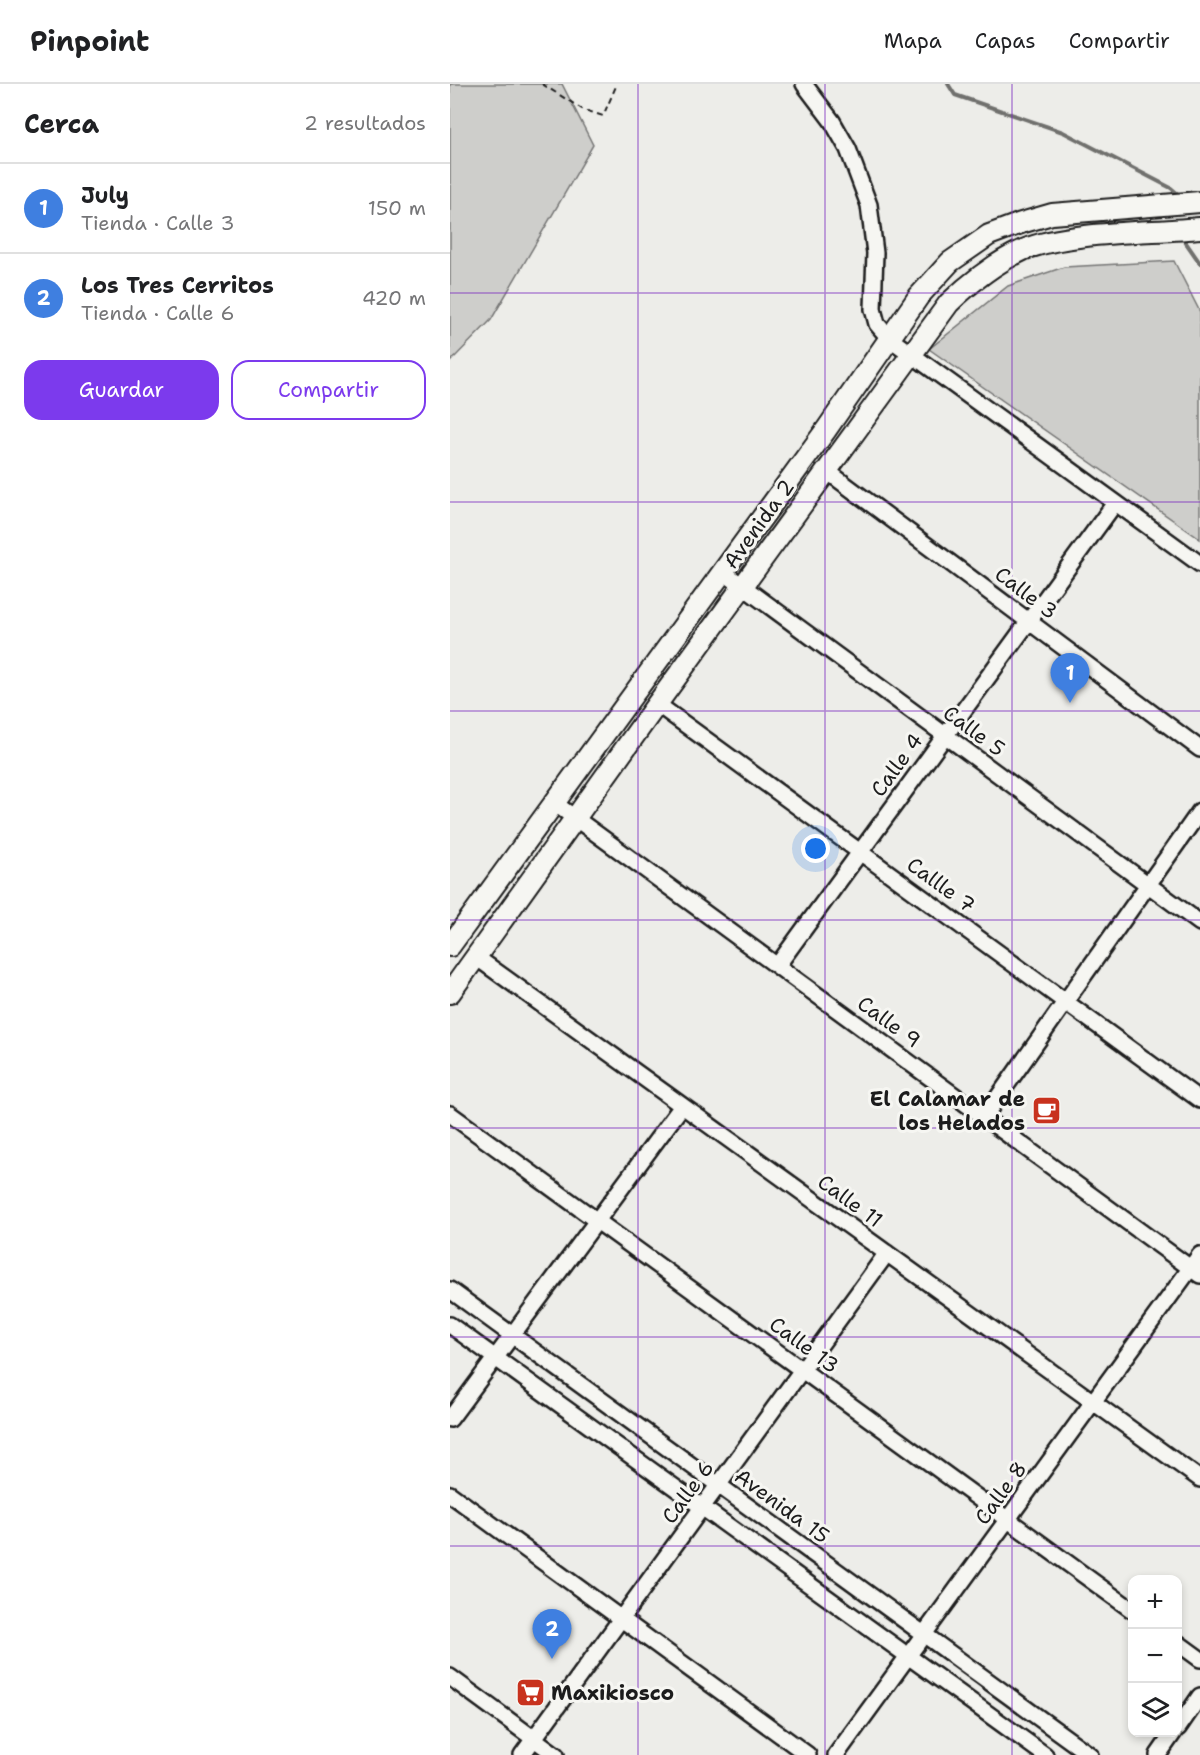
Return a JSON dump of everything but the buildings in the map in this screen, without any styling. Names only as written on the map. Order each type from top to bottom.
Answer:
[{"type":"main road","name":"Avenida 2","points":[[450,946],[826,430],[889,338],[932,281],[951,262],[989,235],[1052,214],[1200,202]]},
{"type":"main road","name":"Avenida 2","points":[[450,993],[657,704],[950,303],[984,272],[1026,249],[1050,242],[1089,237],[1200,228]]},
{"type":"street","points":[[804,84],[832,121],[848,149],[869,205],[875,253],[873,309],[877,324],[889,338],[1200,564]]},
{"type":"street","name":"Calle 3","points":[[826,471],[1200,749]]},
{"type":"street","name":"Calle 4","points":[[777,966],[1115,502]]},
{"type":"street","name":"Calle 5","points":[[722,572],[1200,923]]},
{"type":"street","name":"Callle 7","points":[[657,704],[1200,1100]]},
{"type":"street","name":"Calle 9","points":[[553,802],[1195,1271]]},
{"type":"street","points":[[984,1117],[1200,811]]},
{"type":"street","name":"Calle 11","points":[[476,957],[1200,1479]]},
{"type":"street","points":[[450,1419],[682,1106]]},
{"type":"street","name":"Calle 13","points":[[450,1114],[1128,1607]]},
{"type":"street","name":"Calle 6","points":[[522,1755],[887,1253]]},
{"type":"street","name":"Calle 8","points":[[836,1755],[1093,1402],[1195,1271],[1200,1255]]},
{"type":"street","name":"Avenida 15","points":[[450,1290],[1090,1755]]},
{"type":"street","points":[[450,1324],[1045,1755]]},
{"type":"street","points":[[450,1494],[808,1755]]},
{"type":"street","points":[[1182,1646],[1200,1659]]},
{"type":"street","points":[[450,1677],[556,1755]]},
{"type":"street","points":[[1182,1722],[1200,1696]]},
{"type":"street","points":[[1158,1755],[1171,1737]]},
{"type":"path","points":[[542,84],[582,109],[603,116],[617,84]]},
{"type":"shaded area","points":[[450,84],[562,84],[593,145],[491,320],[450,362]]},
{"type":"shaded area","points":[[1174,261],[1200,312],[1200,539],[929,349],[1008,286],[1064,267]]},
{"type":"waterway","points":[[948,84],[955,95],[1063,132],[1171,188],[1178,194]]},
{"type":"waterway","points":[[1184,240],[1200,263]]},
{"type":"place","name":"July","points":[[1070,703]]},
{"type":"place","name":"El Calamar de los Helados","points":[[1046,1111]]},
{"type":"place","name":"Los Tres Cerritos","points":[[552,1659]]},
{"type":"place","name":"Maxikiosco","points":[[530,1693]]}]
